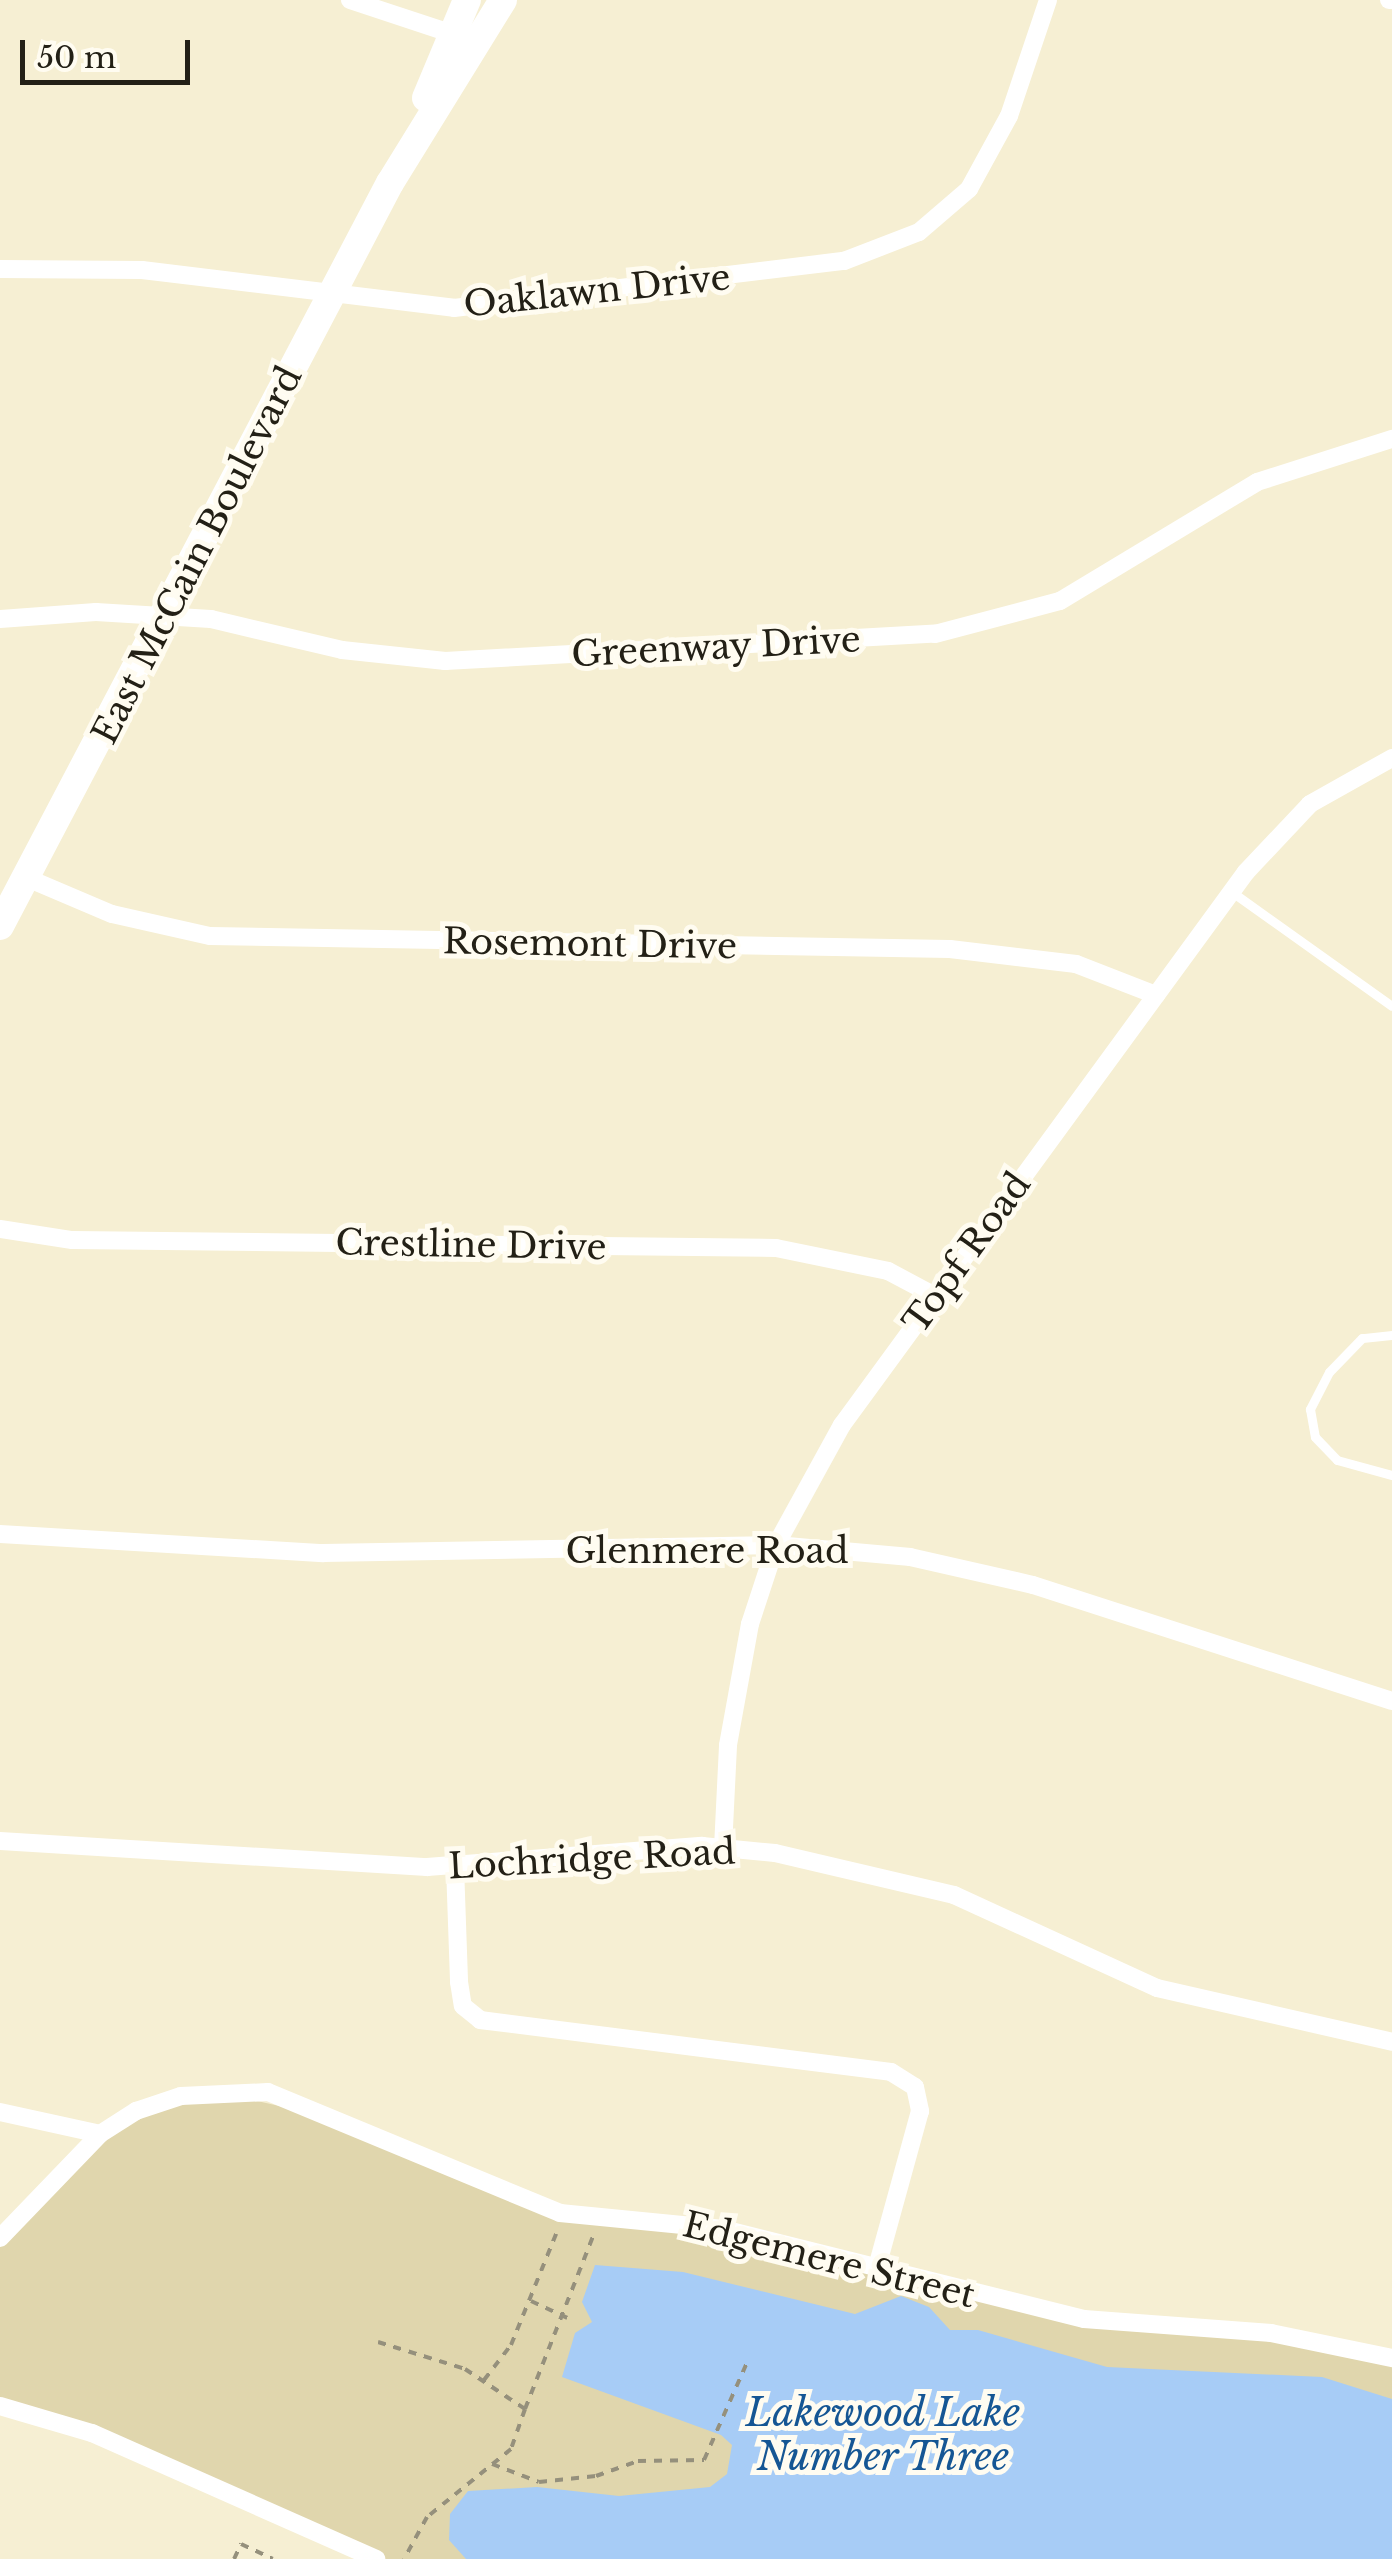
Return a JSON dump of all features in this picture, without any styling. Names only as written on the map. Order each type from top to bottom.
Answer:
[{"type":"main road","name":"East McCain Boulevard","points":[[390,183],[467,0]]},
{"type":"main road","name":"East McCain Boulevard","points":[[0,926],[390,183],[503,0]]},
{"type":"street","points":[[350,0],[453,34]]},
{"type":"street","name":"Oaklawn Drive","points":[[0,268],[142,270],[423,306],[503,304],[816,266],[882,250],[940,218],[984,168],[1048,0]]},
{"type":"street","name":"Greenway Drive","points":[[0,619],[165,616],[445,660],[935,634],[1060,601],[1258,482],[1392,439]]},
{"type":"street","name":"Topf Road","points":[[723,1848],[736,1681],[776,1546],[842,1424],[1231,892],[1310,804],[1392,758]]},
{"type":"street","name":"Rosemont Drive","points":[[27,878],[112,914],[210,936],[950,948],[1076,964],[1156,995]]},
{"type":"street","name":"Crestline Drive","points":[[0,1229],[72,1240],[776,1248],[888,1271],[935,1296]]},
{"type":"street","name":"Glenmere Road","points":[[0,1534],[323,1553],[776,1546],[963,1567],[1392,1701]]},
{"type":"street","name":"Lochridge Road","points":[[0,1842],[455,1866],[723,1848],[902,1878],[1157,1988],[1392,2042]]},
{"type":"street","points":[[455,1866],[459,1982],[463,2006],[480,2020],[891,2072],[915,2087],[920,2111],[876,2266]]},
{"type":"street","name":"Edgemere Street","points":[[0,2238],[100,2134],[136,2110],[182,2096],[268,2092],[560,2213],[723,2229],[1084,2318],[1270,2333],[1392,2358]]},
{"type":"street","points":[[0,2112],[100,2134]]},
{"type":"street","points":[[0,2406],[92,2433],[376,2559]]},
{"type":"lane","points":[[1231,892],[1392,1006]]},
{"type":"lane","points":[[1392,1335],[1362,1338],[1329,1372],[1310,1408],[1314,1437],[1337,1460],[1392,1475]]},
{"type":"path","points":[[484,2380],[511,2345],[551,2258],[560,2213]]},
{"type":"path","points":[[404,2559],[427,2517],[511,2449],[554,2330],[568,2318],[600,2218]]},
{"type":"path","points":[[529,2300],[568,2318]]},
{"type":"path","points":[[378,2342],[484,2380],[526,2409]]},
{"type":"path","points":[[492,2464],[539,2482],[596,2476],[638,2461],[704,2460],[749,2358]]},
{"type":"path","points":[[234,2559],[240,2544],[273,2559]]},
{"type":"shaded area","points":[[209,2090],[363,2125],[528,2205],[668,2221],[1019,2306],[1392,2356],[1392,2559],[374,2559],[44,2415],[0,2408],[0,2238],[100,2134]]},
{"type":"water","name":"Lakewood Lake Number Three","points":[[595,2265],[683,2272],[855,2314],[901,2296],[929,2307],[950,2330],[978,2330],[1107,2367],[1322,2377],[1392,2399],[1392,2559],[466,2559],[449,2540],[450,2514],[468,2491],[537,2487],[619,2496],[710,2487],[727,2474],[732,2445],[721,2435],[562,2377],[575,2333],[592,2322],[582,2302]]}]
